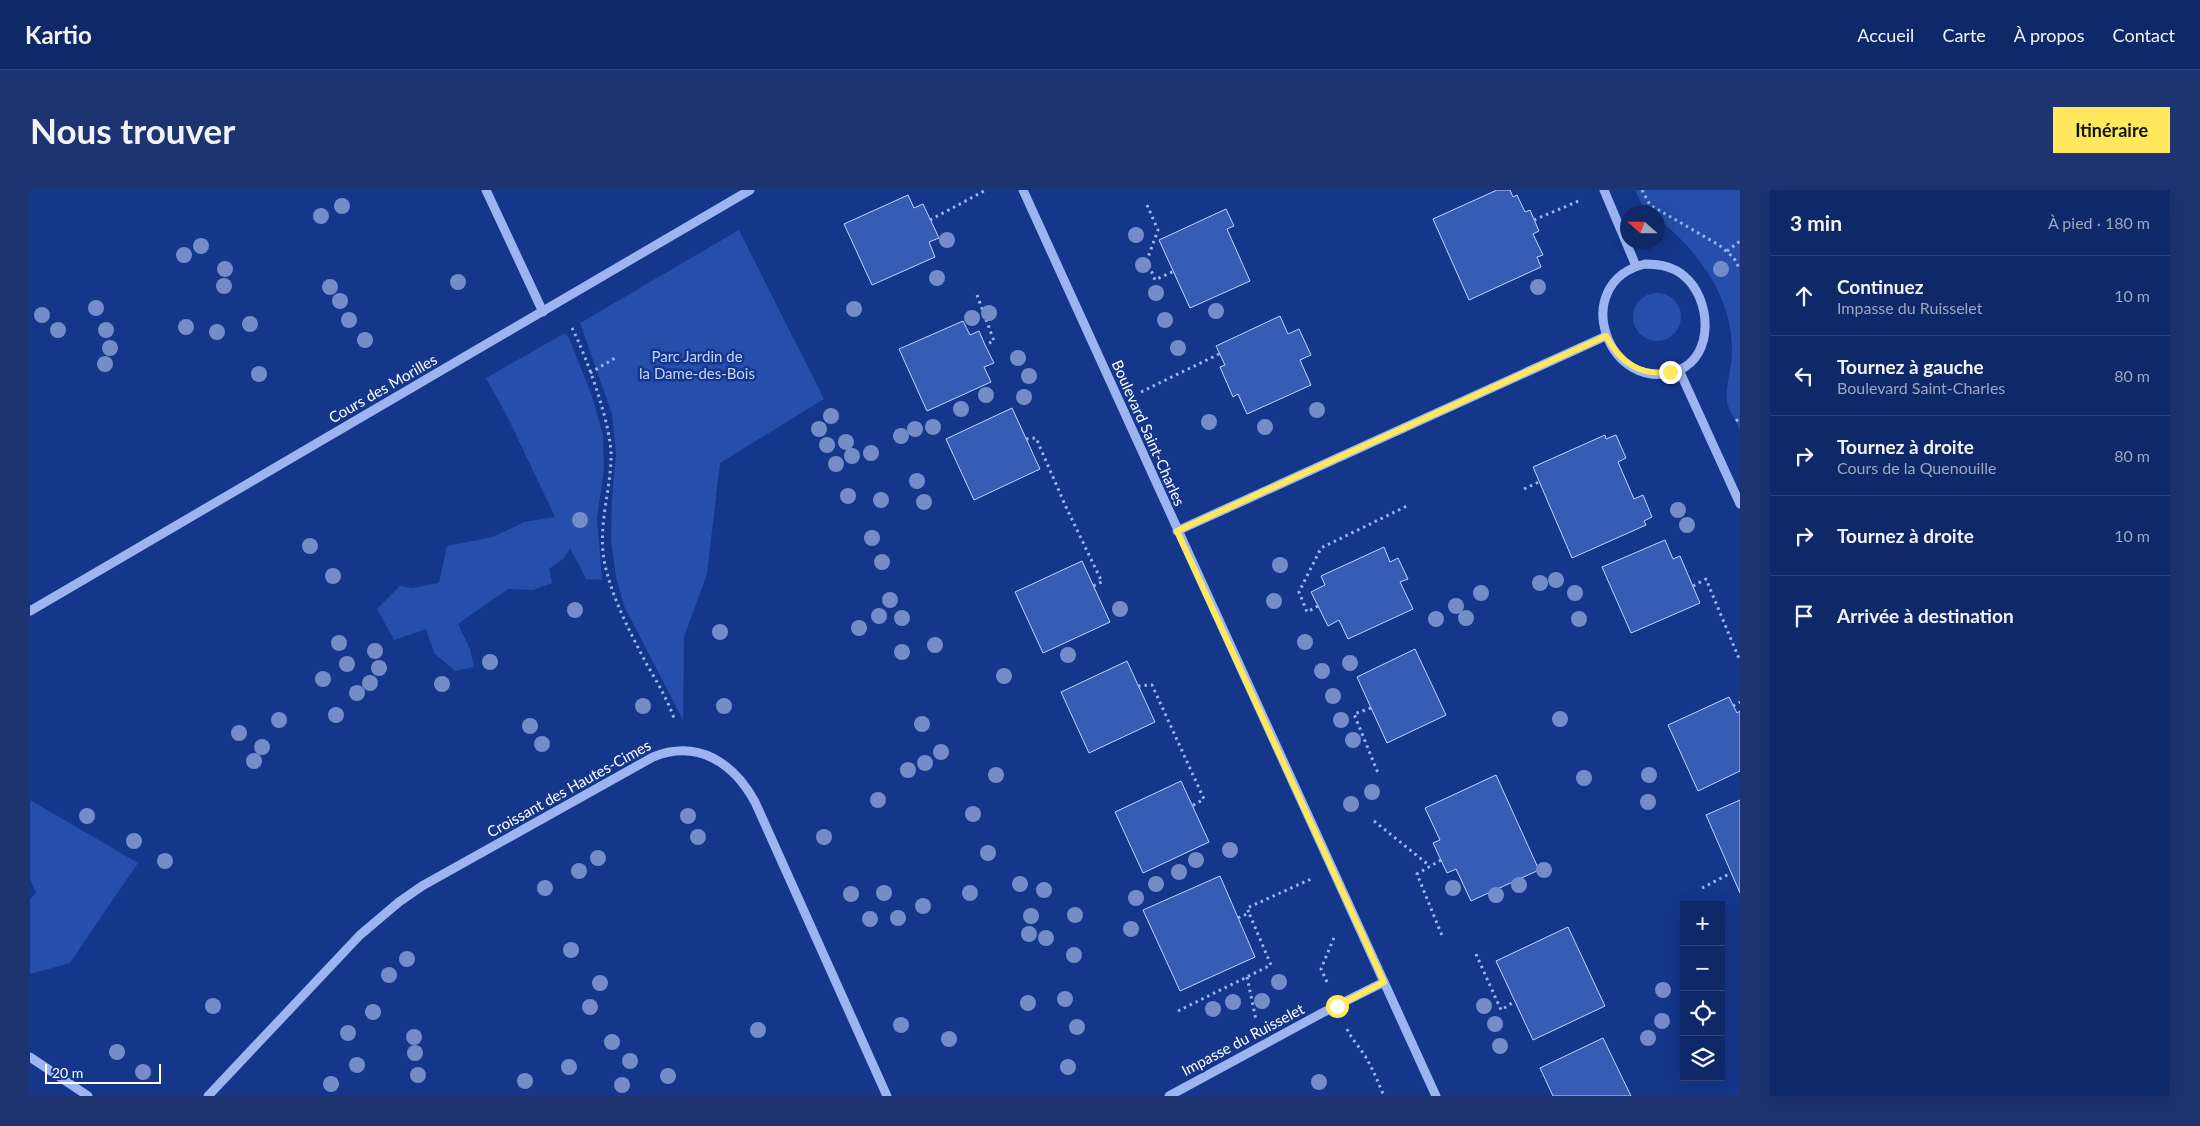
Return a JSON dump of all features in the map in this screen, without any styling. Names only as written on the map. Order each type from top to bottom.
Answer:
[{"type":"street","points":[[486,190],[543,312]]},
{"type":"street","name":"Cours des Morilles","points":[[30,611],[750,190]]},
{"type":"street","name":"Boulevard Saint-Charles","points":[[1023,190],[1436,1096]]},
{"type":"street","points":[[1604,190],[1636,266]]},
{"type":"street","points":[[1656,264],[1684,276],[1695,288],[1703,304],[1706,324],[1703,342],[1689,364],[1679,370],[1660,373],[1642,371],[1627,364],[1614,352],[1606,336],[1602,318],[1605,300],[1613,284],[1627,271],[1636,266],[1656,264]]},
{"type":"street","points":[[1177,531],[1606,336]]},
{"type":"street","points":[[1679,370],[1740,504]]},
{"type":"street","name":"Croissant des Hautes-Cimes","points":[[208,1096],[360,935],[399,902],[422,886],[653,757],[669,751],[682,750],[702,754],[719,762],[733,770],[746,784],[887,1096]]},
{"type":"street","name":"Impasse du Ruisselet","points":[[1169,1096],[1384,982]]},
{"type":"street","points":[[30,1056],[88,1096]]},
{"type":"path","points":[[930,220],[986,190]]},
{"type":"path","points":[[1642,190],[1650,205],[1711,239],[1734,258],[1740,270]]},
{"type":"path","points":[[1534,220],[1586,198]]},
{"type":"path","points":[[1147,205],[1158,230],[1147,260],[1155,280],[1174,271]]},
{"type":"path","points":[[1727,251],[1740,241]]},
{"type":"path","points":[[977,295],[994,341],[985,345]]},
{"type":"path","points":[[572,328],[580,343],[607,425],[612,456],[604,507],[603,537],[605,563],[623,618],[669,702],[676,721]]},
{"type":"path","points":[[1120,403],[1219,354]]},
{"type":"path","points":[[590,373],[615,358]]},
{"type":"path","points":[[1736,421],[1740,418]]},
{"type":"path","points":[[1026,440],[1036,438],[1102,582],[1093,586]]},
{"type":"path","points":[[1524,489],[1539,482]]},
{"type":"path","points":[[1318,606],[1306,612],[1299,592],[1320,548],[1409,505]]},
{"type":"path","points":[[1693,586],[1706,579],[1740,661]]},
{"type":"path","points":[[1138,686],[1152,685],[1178,739],[1204,799],[1192,806]]},
{"type":"path","points":[[1733,706],[1740,702]]},
{"type":"path","points":[[1371,708],[1354,714],[1378,773]]},
{"type":"path","points":[[1374,821],[1430,866]]},
{"type":"path","points":[[1441,860],[1417,874],[1443,938]]},
{"type":"path","points":[[1178,1011],[1271,965],[1247,908],[1333,870]]},
{"type":"path","points":[[1702,888],[1732,873]]},
{"type":"path","points":[[1238,918],[1249,912]]},
{"type":"path","points":[[1476,954],[1501,1010],[1515,1001]]},
{"type":"path","points":[[1247,976],[1262,1045]]},
{"type":"path","points":[[1353,1042],[1368,1060],[1384,1096]]},
{"type":"green space","points":[[1635,190],[1740,190],[1740,430],[1727,402],[1732,358],[1731,332],[1720,294],[1699,260],[1687,245],[1665,225],[1665,205],[1642,205]]},
{"type":"green space","name":"Parc Jardin de la Dame-des-Bois","points":[[739,230],[824,399],[720,463],[707,574],[684,637],[683,720],[624,606],[616,577],[611,540],[612,496],[616,454],[612,414],[580,323]]},
{"type":"green space","points":[[1657,293],[1666,295],[1674,300],[1679,308],[1681,317],[1679,326],[1674,334],[1666,339],[1657,341],[1648,339],[1640,334],[1635,326],[1633,317],[1635,308],[1640,300],[1648,295]]},
{"type":"green space","points":[[565,333],[569,338],[592,396],[603,435],[604,470],[597,518],[602,580],[586,579],[570,548],[564,558],[549,569],[552,583],[533,590],[508,589],[458,624],[470,649],[474,667],[455,671],[434,653],[426,629],[394,640],[377,609],[400,586],[412,588],[439,583],[447,546],[493,537],[524,522],[555,517],[507,416],[486,378]]},
{"type":"green space","points":[[30,800],[138,863],[70,963],[30,974],[30,899],[36,893],[30,879]]},
{"type":"building","points":[[1497,190],[1510,190],[1513,197],[1517,195],[1525,212],[1530,210],[1539,231],[1533,234],[1543,255],[1537,257],[1541,267],[1469,300],[1433,219]]},
{"type":"building","points":[[908,195],[914,208],[923,204],[939,238],[929,242],[935,257],[872,285],[844,224]]},
{"type":"building","points":[[1226,209],[1234,226],[1227,229],[1250,281],[1190,308],[1159,240]]},
{"type":"building","points":[[1280,316],[1288,334],[1299,329],[1311,355],[1300,360],[1311,385],[1247,414],[1238,394],[1233,397],[1220,367],[1225,365],[1216,346]]},
{"type":"building","points":[[963,321],[970,335],[979,331],[994,363],[984,367],[991,382],[927,411],[899,349]]},
{"type":"building","points":[[1012,408],[1040,469],[974,500],[946,439]]},
{"type":"building","points":[[1605,435],[1606,439],[1616,435],[1626,458],[1618,462],[1634,499],[1643,495],[1652,517],[1644,521],[1646,525],[1572,558],[1533,467]]},
{"type":"building","points":[[1665,540],[1673,559],[1680,556],[1700,603],[1631,633],[1602,567]]},
{"type":"building","points":[[1384,547],[1390,562],[1398,558],[1408,579],[1400,582],[1413,609],[1348,639],[1339,620],[1328,626],[1311,592],[1325,585],[1321,576]]},
{"type":"building","points":[[1082,561],[1110,622],[1043,653],[1015,592]]},
{"type":"building","points":[[1415,649],[1446,715],[1387,743],[1357,677]]},
{"type":"building","points":[[1127,661],[1155,722],[1089,753],[1061,692]]},
{"type":"building","points":[[1729,697],[1737,713],[1740,711],[1740,771],[1698,791],[1668,725]]},
{"type":"building","points":[[1496,775],[1539,870],[1471,901],[1456,869],[1447,873],[1433,843],[1440,840],[1425,808]]},
{"type":"building","points":[[1181,781],[1209,842],[1143,873],[1115,812]]},
{"type":"building","points":[[1740,800],[1740,893],[1706,815]]},
{"type":"building","points":[[1220,876],[1255,957],[1180,991],[1143,910]]},
{"type":"building","points":[[1568,927],[1605,1006],[1533,1040],[1496,961]]},
{"type":"building","points":[[1603,1038],[1631,1096],[1553,1096],[1540,1068]]},
{"type":"route","points":[[1337,1006],[1384,982],[1177,531],[1606,336],[1614,352],[1627,364],[1642,371],[1670,372]]}]
